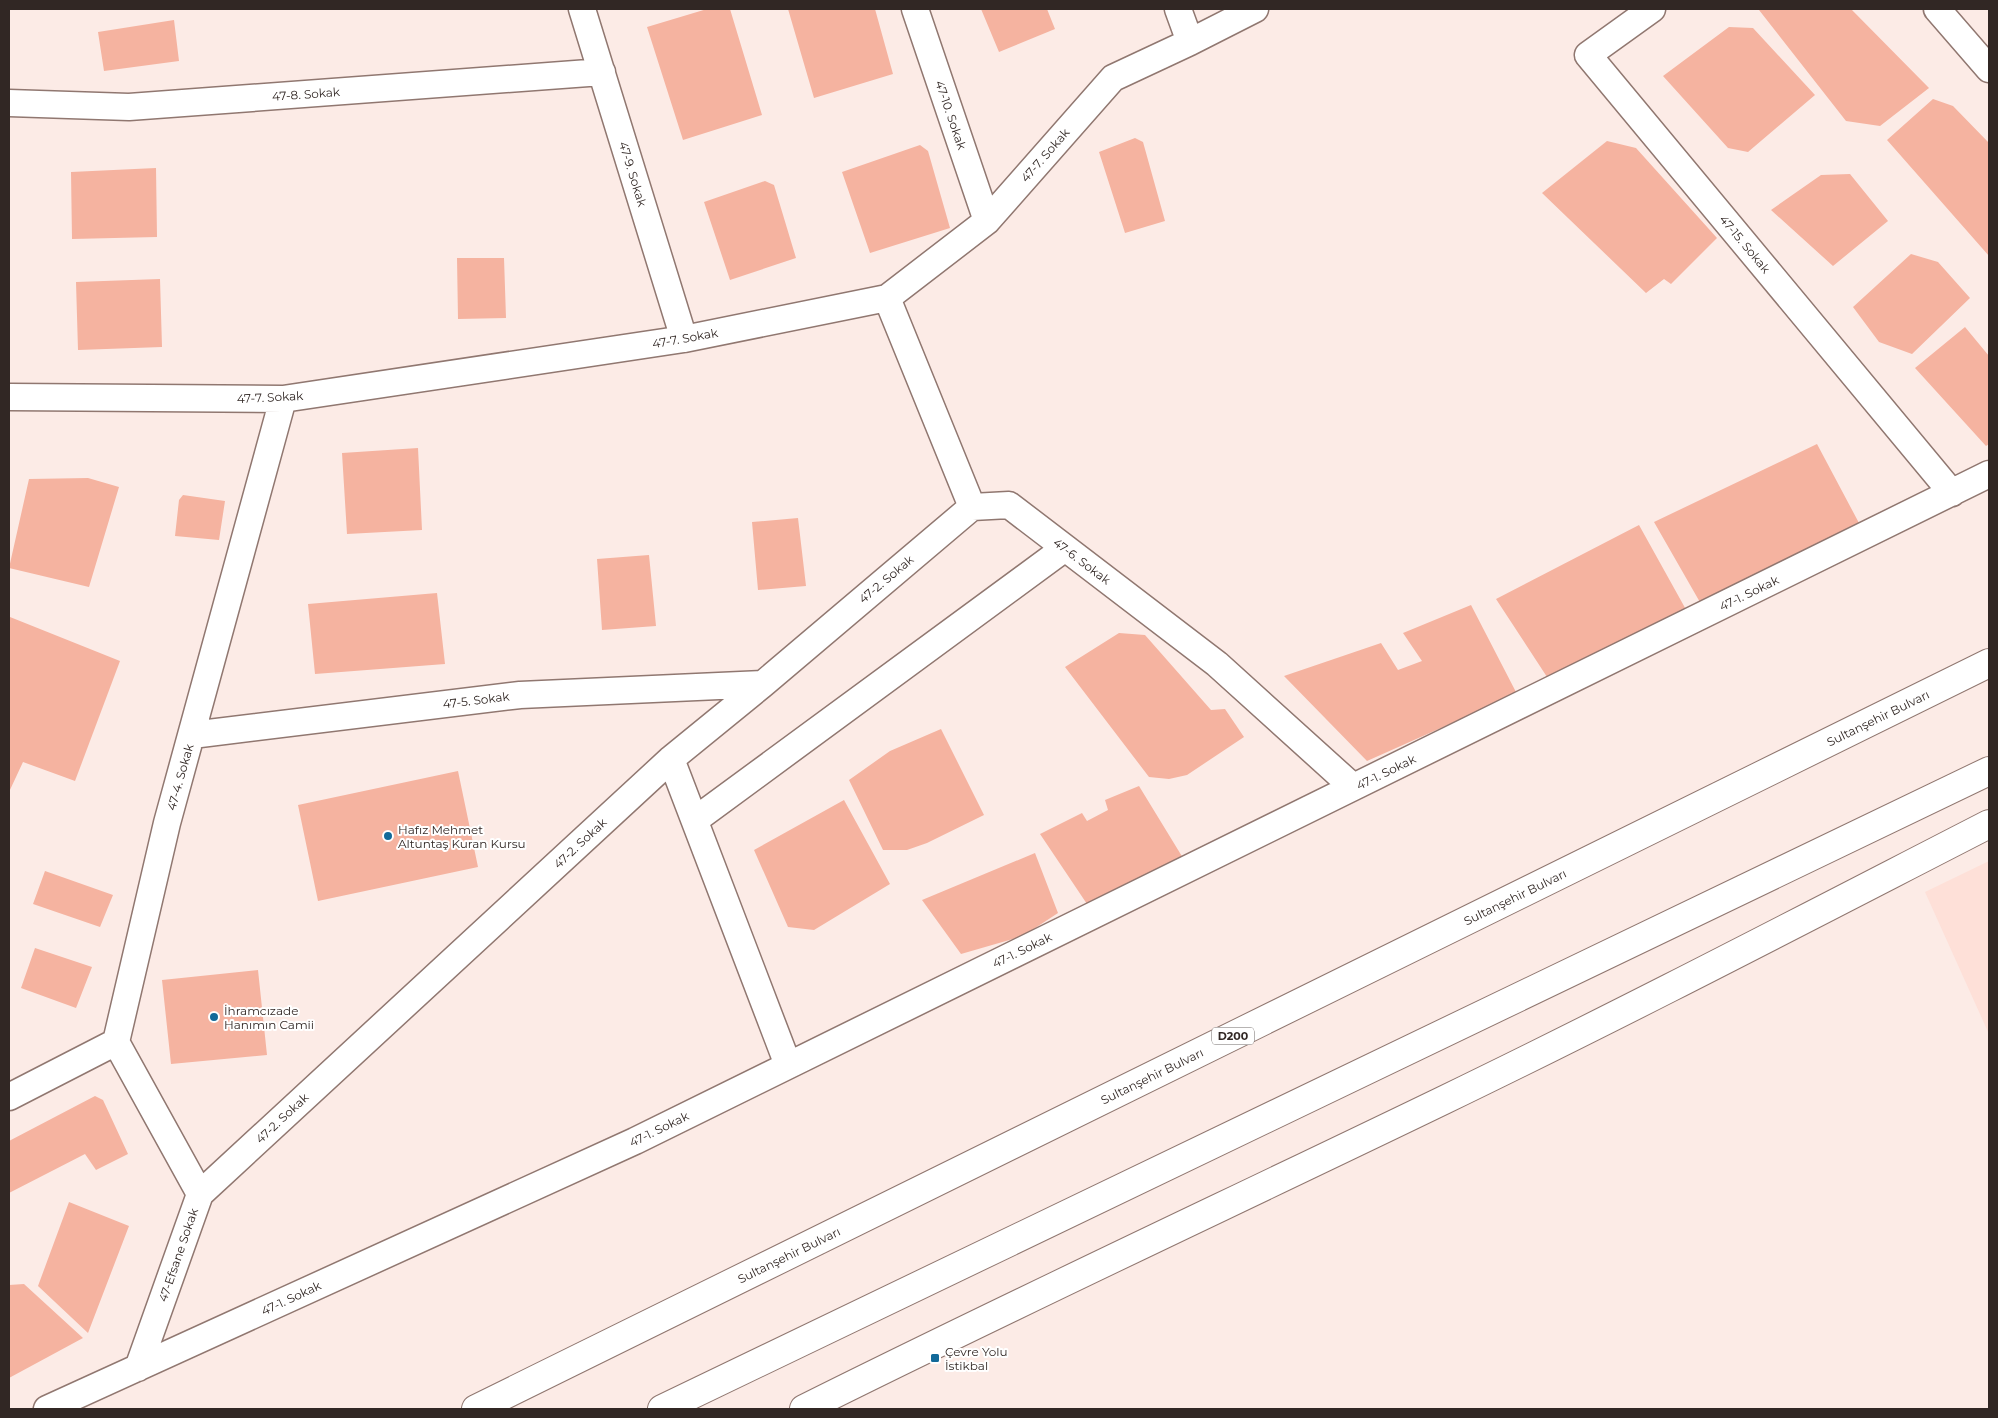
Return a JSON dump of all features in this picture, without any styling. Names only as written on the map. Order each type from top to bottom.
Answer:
[{"type":"main road","name":"Sultanşehir Bulvarı","points":[[476,1409],[1989,663]]},
{"type":"main road","points":[[662,1409],[1989,771]]},
{"type":"main road","points":[[804,1409],[953,1334],[1447,1099],[1989,824]]},
{"type":"street","name":"47-9. Sokak","points":[[582,9],[684,339]]},
{"type":"street","name":"47-10. Sokak","points":[[915,9],[987,221]]},
{"type":"street","points":[[1178,9],[1190,42]]},
{"type":"street","name":"47-7. Sokak","points":[[9,398],[283,399],[684,339],[888,298],[987,221],[1113,78],[1255,9]]},
{"type":"street","name":"47-15. Sokak","points":[[1652,9],[1588,55],[1952,493]]},
{"type":"street","points":[[1937,9],[1989,69]]},
{"type":"street","name":"47-8. Sokak","points":[[9,103],[129,107],[602,72]]},
{"type":"street","points":[[888,298],[972,506]]},
{"type":"street","name":"47-4. Sokak","points":[[116,1042],[167,823],[283,399]]},
{"type":"street","name":"47-1. Sokak","points":[[47,1409],[635,1140],[1989,474]]},
{"type":"street","name":"47-6. Sokak","points":[[972,506],[1009,505],[1217,664],[1353,787]]},
{"type":"street","name":"47-2. Sokak","points":[[200,1194],[671,758],[763,684],[972,506]]},
{"type":"street","points":[[695,820],[1065,548]]},
{"type":"street","name":"47-5. Sokak","points":[[192,735],[520,695],[763,684]]},
{"type":"street","points":[[671,758],[788,1065]]},
{"type":"street","points":[[9,1097],[116,1042]]},
{"type":"street","name":"47-Efsane Sokak","points":[[116,1042],[200,1194],[138,1368]]},
{"type":"shaded area","points":[[1989,861],[1989,1034],[1925,892]]},
{"type":"building","points":[[707,9],[730,9],[762,115],[683,140],[647,27]]},
{"type":"building","points":[[788,9],[875,9],[893,74],[814,98]]},
{"type":"building","points":[[981,9],[1047,9],[1055,29],[999,52]]},
{"type":"building","points":[[1760,9],[1851,9],[1929,88],[1880,126],[1846,121]]},
{"type":"building","points":[[174,20],[179,61],[104,71],[98,32]]},
{"type":"building","points":[[1729,27],[1753,28],[1815,95],[1748,152],[1728,148],[1663,76]]},
{"type":"building","points":[[1933,99],[1953,106],[1989,143],[1989,256],[1887,140]]},
{"type":"building","points":[[1135,138],[1143,142],[1165,221],[1125,233],[1099,152]]},
{"type":"building","points":[[1607,141],[1636,148],[1717,238],[1671,284],[1664,279],[1646,293],[1542,193]]},
{"type":"building","points":[[920,145],[928,151],[950,228],[870,253],[842,172]]},
{"type":"building","points":[[156,168],[157,237],[72,239],[71,172]]},
{"type":"building","points":[[1850,174],[1888,221],[1833,266],[1771,210],[1821,175]]},
{"type":"building","points":[[765,181],[774,185],[796,258],[730,280],[704,202]]},
{"type":"building","points":[[1911,254],[1938,262],[1970,298],[1912,354],[1879,342],[1853,307]]},
{"type":"building","points":[[457,258],[504,258],[506,318],[458,319]]},
{"type":"building","points":[[160,279],[162,347],[78,350],[76,282]]},
{"type":"building","points":[[1965,327],[1989,356],[1989,444],[1986,446],[1915,368]]},
{"type":"building","points":[[1817,444],[1859,523],[1701,604],[1654,522]]},
{"type":"building","points":[[418,448],[422,530],[347,534],[342,453]]},
{"type":"building","points":[[88,478],[119,487],[89,587],[9,568],[29,479]]},
{"type":"building","points":[[183,495],[225,501],[219,540],[175,536],[179,500]]},
{"type":"building","points":[[798,518],[806,586],[758,590],[752,522]]},
{"type":"building","points":[[1639,525],[1689,615],[1549,680],[1496,599]]},
{"type":"building","points":[[649,555],[656,626],[602,630],[597,559]]},
{"type":"building","points":[[437,593],[445,664],[315,674],[308,604]]},
{"type":"building","points":[[1471,605],[1517,694],[1367,761],[1284,676],[1381,643],[1398,670],[1422,661],[1403,633]]},
{"type":"building","points":[[10,617],[120,661],[75,781],[23,762],[9,792]]},
{"type":"building","points":[[1119,633],[1145,635],[1211,710],[1225,709],[1244,737],[1187,775],[1169,779],[1149,777],[1065,667]]},
{"type":"building","points":[[941,729],[984,815],[927,843],[907,850],[883,850],[849,780],[890,751]]},
{"type":"building","name":"Hafız Mehmet Altuntaş Kuran Kursu","points":[[458,771],[478,867],[318,901],[298,805]]},
{"type":"building","points":[[1139,786],[1183,858],[1087,904],[1040,834],[1082,813],[1087,821],[1108,810],[1105,800]]},
{"type":"building","points":[[844,800],[890,884],[814,930],[788,927],[754,850]]},
{"type":"building","points":[[1035,853],[1058,913],[1023,936],[961,954],[922,900]]},
{"type":"building","points":[[45,871],[113,895],[100,927],[33,904]]},
{"type":"building","points":[[35,948],[92,967],[76,1008],[21,988]]},
{"type":"building","name":"İhramcızade Hanımın Camii","points":[[258,970],[267,1055],[171,1064],[162,980]]},
{"type":"building","points":[[95,1096],[103,1100],[128,1154],[96,1170],[85,1154],[9,1193],[9,1141]]},
{"type":"building","points":[[69,1202],[129,1226],[88,1333],[38,1286]]},
{"type":"building","points":[[24,1284],[83,1338],[9,1378],[9,1285]]},
{"type":"place","name":"Hafız Mehmet Altuntaş Kuran Kursu","points":[[388,836]]},
{"type":"place","name":"İhramcızade Hanımın Camii","points":[[214,1017]]},
{"type":"place","name":"Çevre Yolu İstikbal","points":[[935,1358]]}]
